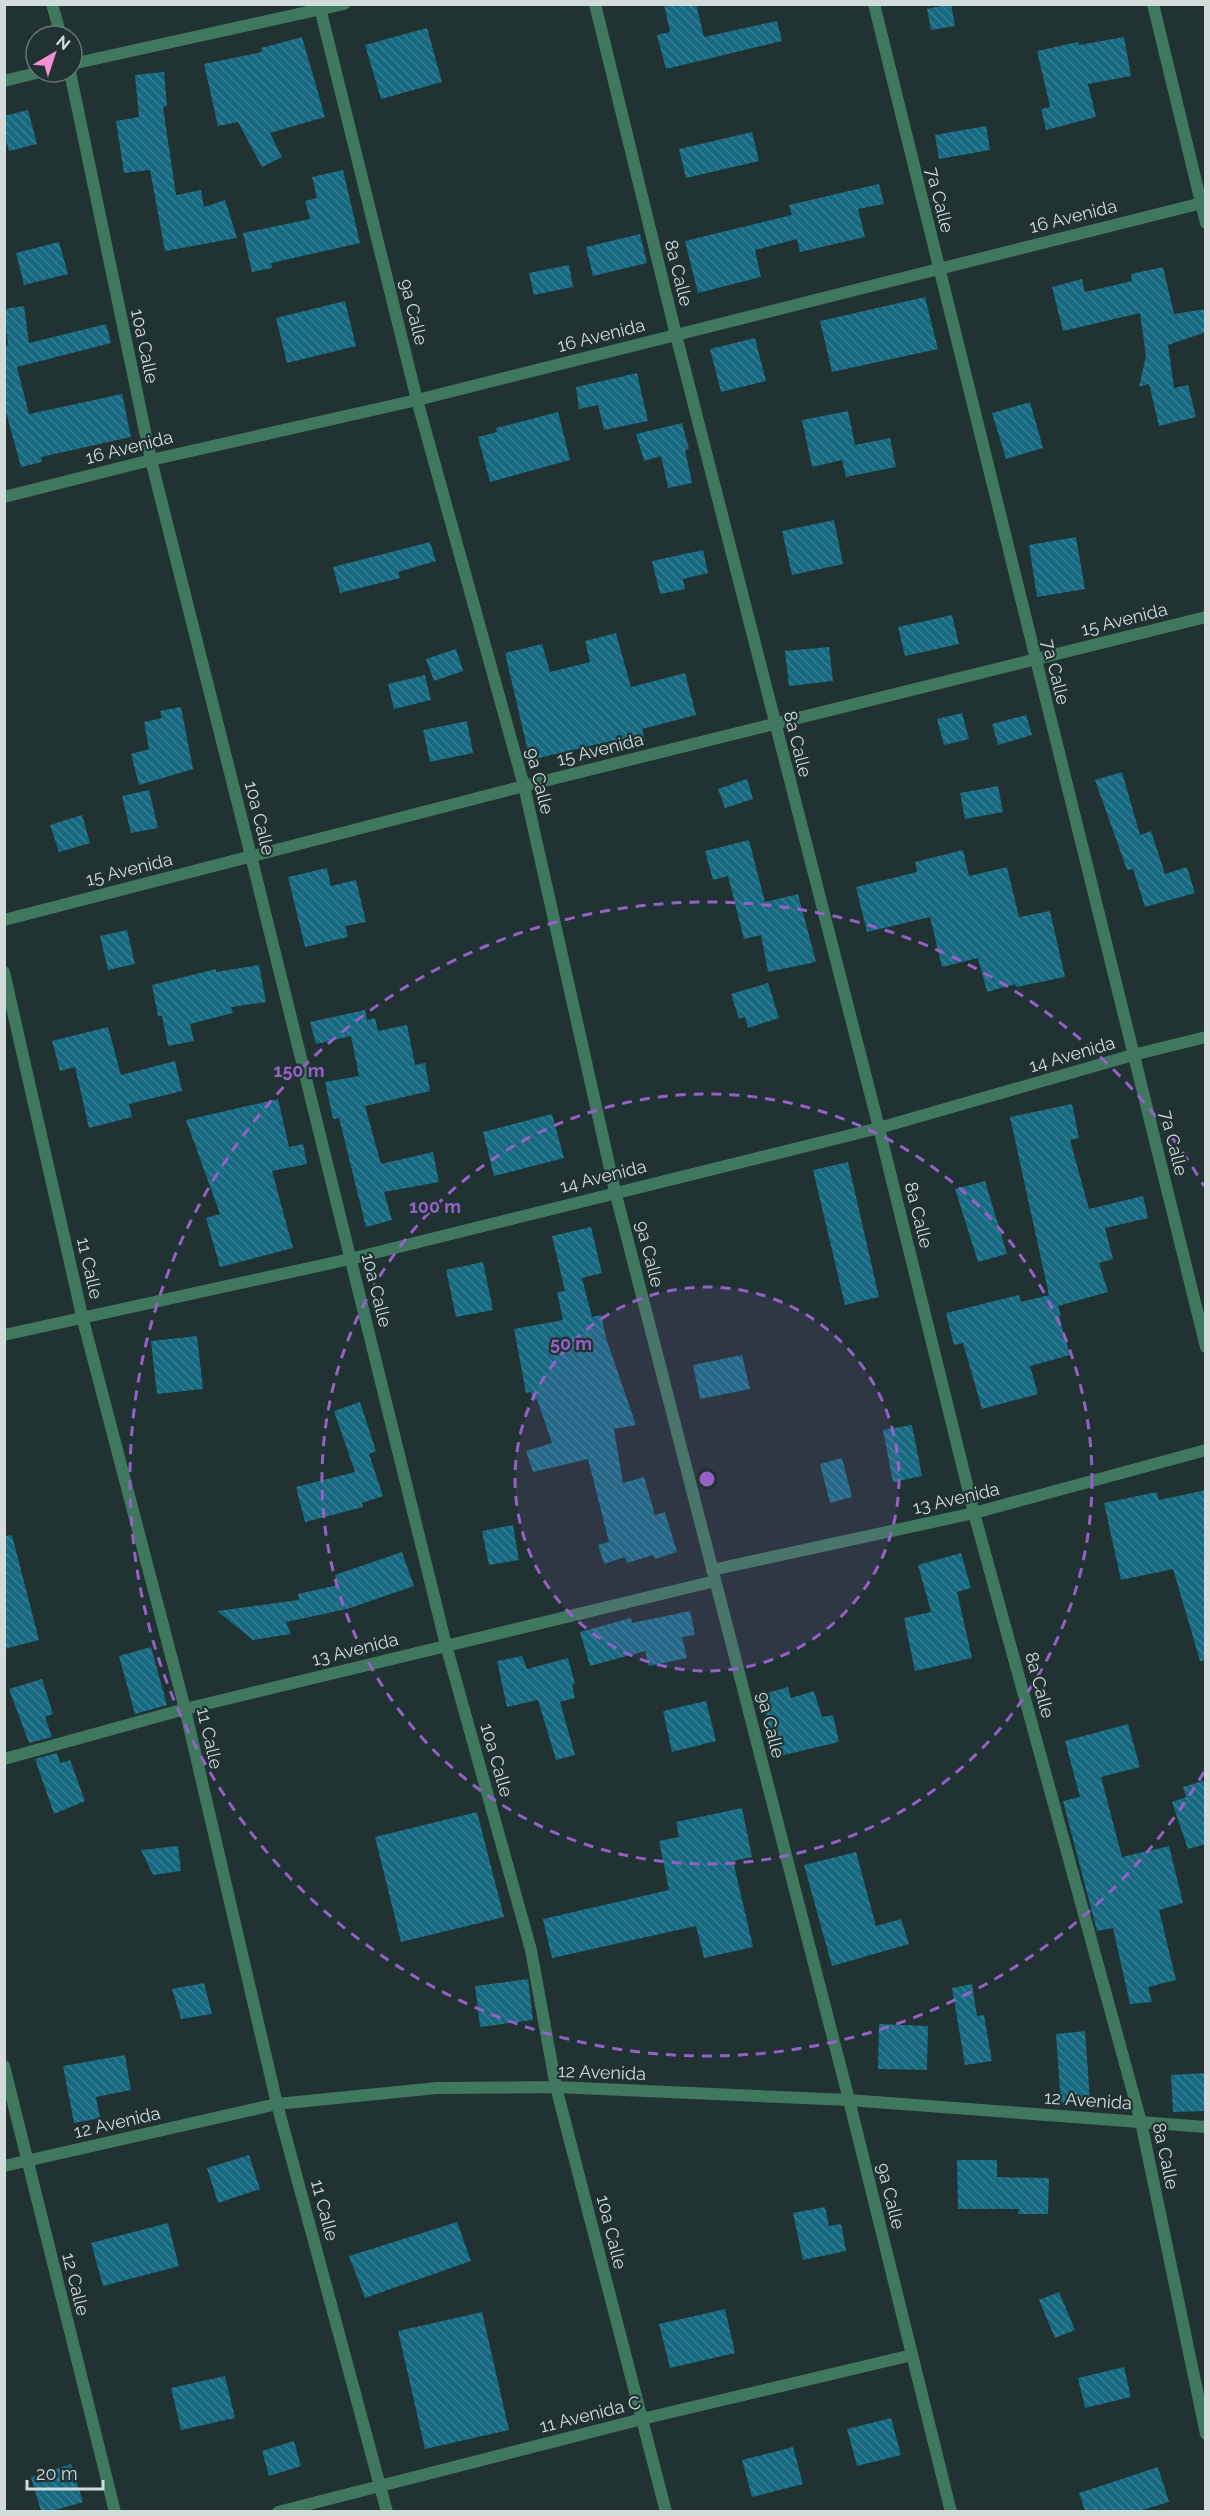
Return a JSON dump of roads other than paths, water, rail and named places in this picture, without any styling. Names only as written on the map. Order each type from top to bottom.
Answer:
[{"type":"street","points":[[52,4],[58,24]]},
{"type":"street","points":[[84,61],[320,7],[344,4]]},
{"type":"street","name":"8a Calle","points":[[596,4],[676,335],[879,1128],[974,1514],[1141,2122],[1206,2434]]},
{"type":"street","name":"7a Calle","points":[[874,4],[1206,1347]]},
{"type":"street","points":[[1153,4],[1203,202],[1206,223]]},
{"type":"street","name":"9a Calle","points":[[320,7],[417,400],[524,786],[615,1191],[849,2100],[951,2511]]},
{"type":"street","points":[[4,81],[24,76]]},
{"type":"street","name":"10a Calle","points":[[73,84],[151,460],[446,1645],[531,1950],[556,2087],[666,2511]]},
{"type":"street","name":"16 Avenida","points":[[4,497],[151,460],[417,400],[1203,202]]},
{"type":"street","name":"15 Avenida","points":[[4,920],[524,786],[1206,617]]},
{"type":"street","name":"11 Calle","points":[[4,972],[83,1320],[184,1709],[277,2104],[387,2511]]},
{"type":"street","name":"14 Avenida","points":[[4,1335],[83,1320],[350,1259],[615,1191],[879,1128],[1133,1055],[1206,1037]]},
{"type":"street","name":"13 Avenida","points":[[4,1759],[184,1709],[446,1645],[714,1575],[974,1514],[1206,1450]]},
{"type":"street","name":"12 Calle","points":[[4,2066],[115,2511]]},
{"type":"street","name":"12 Avenida","points":[[4,2166],[277,2104],[437,2088],[556,2087],[849,2100],[1206,2127]]},
{"type":"street","name":"11 Avenida C","points":[[278,2511],[642,2419],[912,2355]]}]
